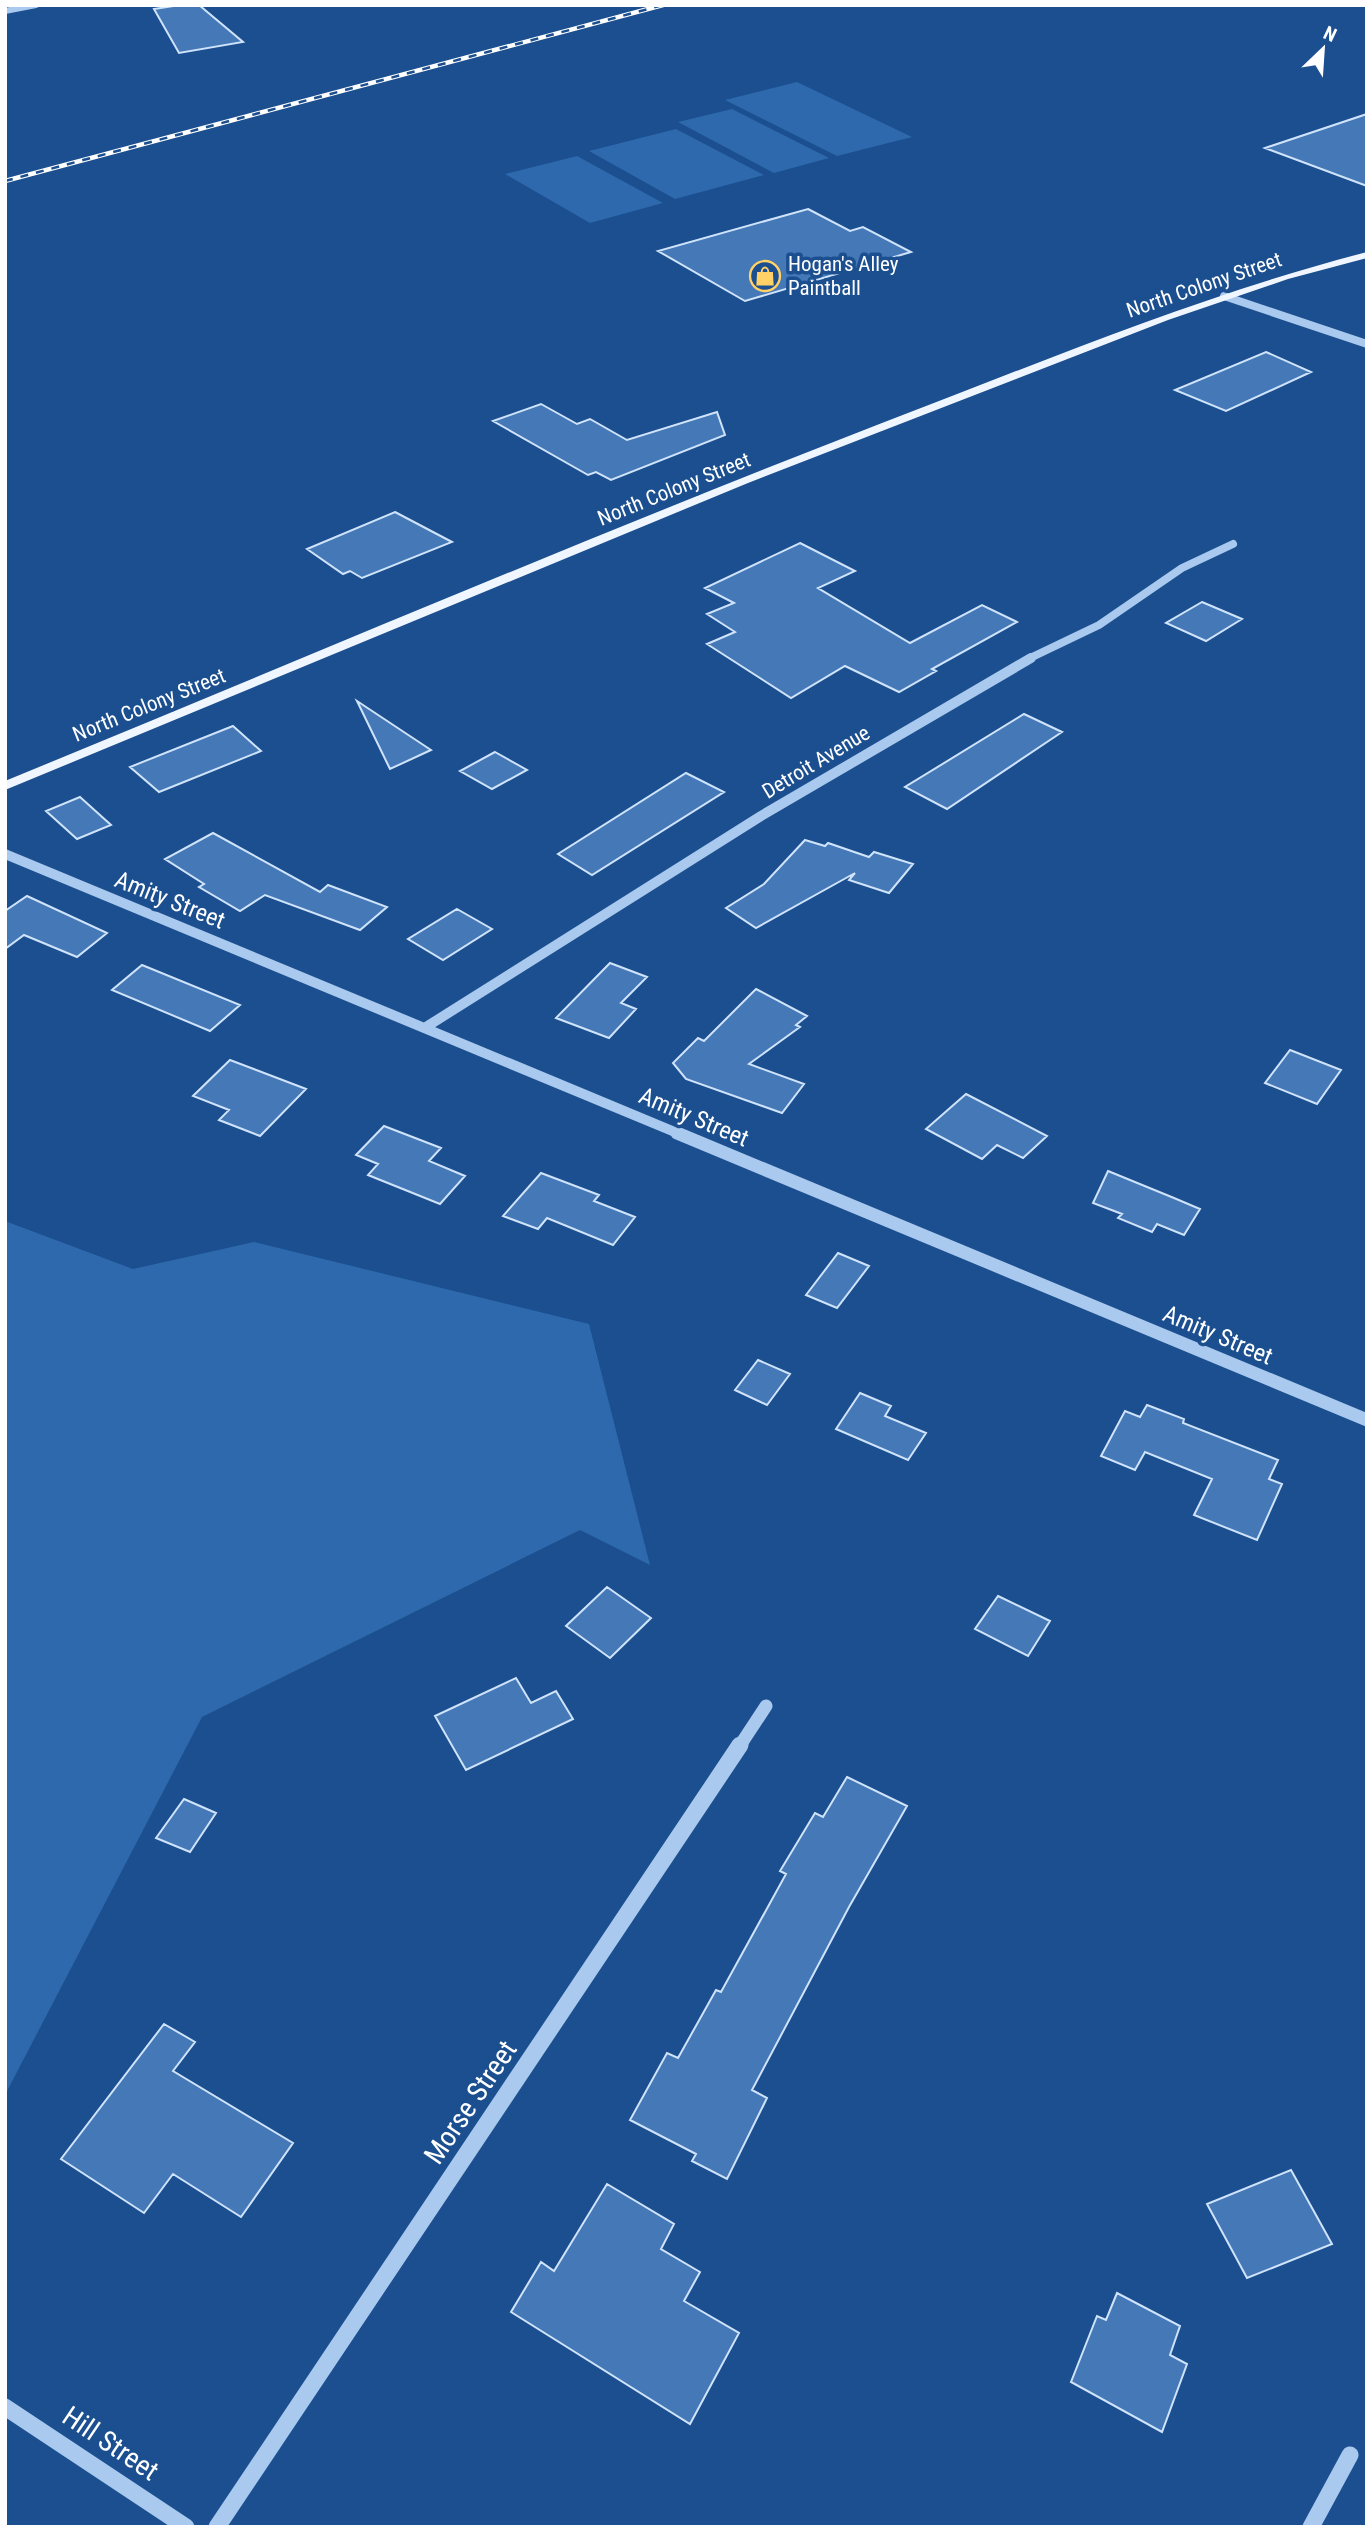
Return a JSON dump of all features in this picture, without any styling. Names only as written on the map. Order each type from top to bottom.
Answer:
[{"type":"main road","name":"North Colony Street","points":[[5,786],[744,481],[1224,296],[1367,255]]},
{"type":"street","points":[[5,10],[36,5]]},
{"type":"street","points":[[1224,296],[1367,344]]},
{"type":"street","name":"Detroit Avenue","points":[[426,1027],[761,816],[1020,664],[1099,625],[1182,568],[1233,544]]},
{"type":"street","name":"Amity Street","points":[[5,854],[1367,1420]]},
{"type":"street","name":"Morse Street","points":[[217,2527],[766,1706]]},
{"type":"street","name":"Hill Street","points":[[5,2407],[186,2527]]},
{"type":"street","points":[[1311,2527],[1350,2455]]},
{"type":"shaded area","points":[[797,82],[912,137],[837,156],[725,100]]},
{"type":"shaded area","points":[[732,109],[829,158],[774,173],[678,122]]},
{"type":"shaded area","points":[[676,129],[764,175],[675,199],[589,151]]},
{"type":"shaded area","points":[[577,156],[663,203],[590,223],[505,174]]},
{"type":"shaded area","points":[[5,1221],[133,1269],[254,1242],[589,1324],[650,1565],[580,1530],[202,1717],[5,2095]]},
{"type":"building","points":[[199,5],[243,42],[179,53],[154,9]]},
{"type":"building","points":[[1367,114],[1367,186],[1265,148]]},
{"type":"building","name":"Hogan's Alley Paintball","points":[[808,209],[850,231],[863,227],[911,252],[745,301],[658,251]]},
{"type":"building","points":[[1266,352],[1311,372],[1226,411],[1175,390]]},
{"type":"building","points":[[541,404],[577,424],[590,419],[627,440],[717,412],[725,435],[611,480],[596,472],[588,475],[493,421]]},
{"type":"building","points":[[395,512],[452,542],[362,578],[350,571],[343,574],[307,549]]},
{"type":"building","points":[[800,543],[855,571],[818,588],[910,643],[982,605],[1017,622],[932,669],[936,671],[899,692],[845,666],[791,698],[707,644],[735,632],[707,614],[734,603],[705,588]]},
{"type":"building","points":[[1202,602],[1242,619],[1206,641],[1166,623]]},
{"type":"building","points":[[357,701],[431,750],[390,769]]},
{"type":"building","points":[[1024,714],[1062,732],[947,809],[905,787]]},
{"type":"building","points":[[233,726],[261,751],[159,792],[130,767]]},
{"type":"building","points":[[495,752],[527,770],[492,789],[460,771]]},
{"type":"building","points":[[686,773],[724,792],[592,875],[558,854]]},
{"type":"building","points":[[80,797],[111,825],[77,839],[46,811]]},
{"type":"building","points":[[213,833],[320,892],[328,885],[387,907],[360,930],[265,895],[240,911],[199,887],[204,884],[165,859]]},
{"type":"building","points":[[805,840],[825,846],[828,843],[869,857],[874,852],[913,864],[889,893],[849,880],[855,873],[756,928],[726,908],[764,884]]},
{"type":"building","points":[[27,896],[107,933],[77,957],[24,935],[5,949],[5,911]]},
{"type":"building","points":[[457,909],[492,929],[443,960],[408,939]]},
{"type":"building","points":[[610,963],[647,977],[621,1003],[636,1009],[609,1038],[556,1018]]},
{"type":"building","points":[[142,965],[240,1005],[210,1031],[112,990]]},
{"type":"building","points":[[756,989],[807,1016],[796,1025],[800,1027],[749,1064],[804,1084],[782,1113],[686,1079],[673,1063],[698,1038],[704,1041]]},
{"type":"building","points":[[1290,1050],[1341,1070],[1317,1104],[1265,1083]]},
{"type":"building","points":[[230,1060],[306,1089],[260,1136],[219,1120],[229,1110],[193,1096]]},
{"type":"building","points":[[966,1094],[1047,1136],[1023,1158],[997,1145],[982,1159],[926,1129]]},
{"type":"building","points":[[384,1126],[441,1148],[429,1161],[465,1176],[440,1204],[368,1175],[378,1164],[356,1155]]},
{"type":"building","points":[[1108,1171],[1200,1209],[1184,1235],[1157,1224],[1152,1232],[1118,1218],[1122,1214],[1093,1203]]},
{"type":"building","points":[[541,1173],[599,1195],[594,1201],[635,1217],[613,1245],[547,1218],[538,1229],[503,1216]]},
{"type":"building","points":[[838,1253],[869,1266],[837,1308],[806,1295]]},
{"type":"building","points":[[758,1360],[790,1374],[767,1405],[735,1390]]},
{"type":"building","points":[[860,1393],[891,1406],[885,1416],[926,1433],[908,1460],[836,1429]]},
{"type":"building","points":[[1147,1405],[1184,1419],[1183,1423],[1278,1460],[1269,1479],[1282,1484],[1257,1540],[1194,1515],[1212,1479],[1145,1452],[1135,1470],[1101,1456],[1125,1411],[1140,1417]]},
{"type":"building","points":[[607,1587],[651,1618],[610,1658],[566,1626]]},
{"type":"building","points":[[998,1596],[1050,1621],[1028,1656],[975,1629]]},
{"type":"building","points":[[516,1678],[531,1703],[556,1691],[573,1719],[466,1770],[435,1716]]},
{"type":"building","points":[[847,1777],[907,1806],[849,1907],[752,2090],[767,2098],[727,2179],[692,2161],[696,2154],[630,2120],[667,2053],[678,2058],[716,1990],[721,1992],[786,1874],[780,1871],[815,1813],[823,1817]]},
{"type":"building","points":[[184,1799],[216,1813],[190,1852],[156,1838]]},
{"type":"building","points":[[164,2024],[195,2042],[173,2071],[293,2143],[241,2217],[173,2174],[144,2213],[61,2159]]},
{"type":"building","points":[[1291,2170],[1332,2244],[1247,2278],[1207,2204]]},
{"type":"building","points":[[607,2184],[674,2224],[661,2249],[700,2272],[684,2301],[739,2333],[690,2424],[511,2312],[541,2262],[554,2271]]},
{"type":"building","points":[[1117,2293],[1180,2326],[1170,2355],[1187,2364],[1162,2432],[1071,2382],[1097,2316],[1106,2320]]},
{"type":"railway","points":[[5,181],[663,5]]},
{"type":"place","name":"Hogan's Alley Paintball","points":[[765,276]]}]
